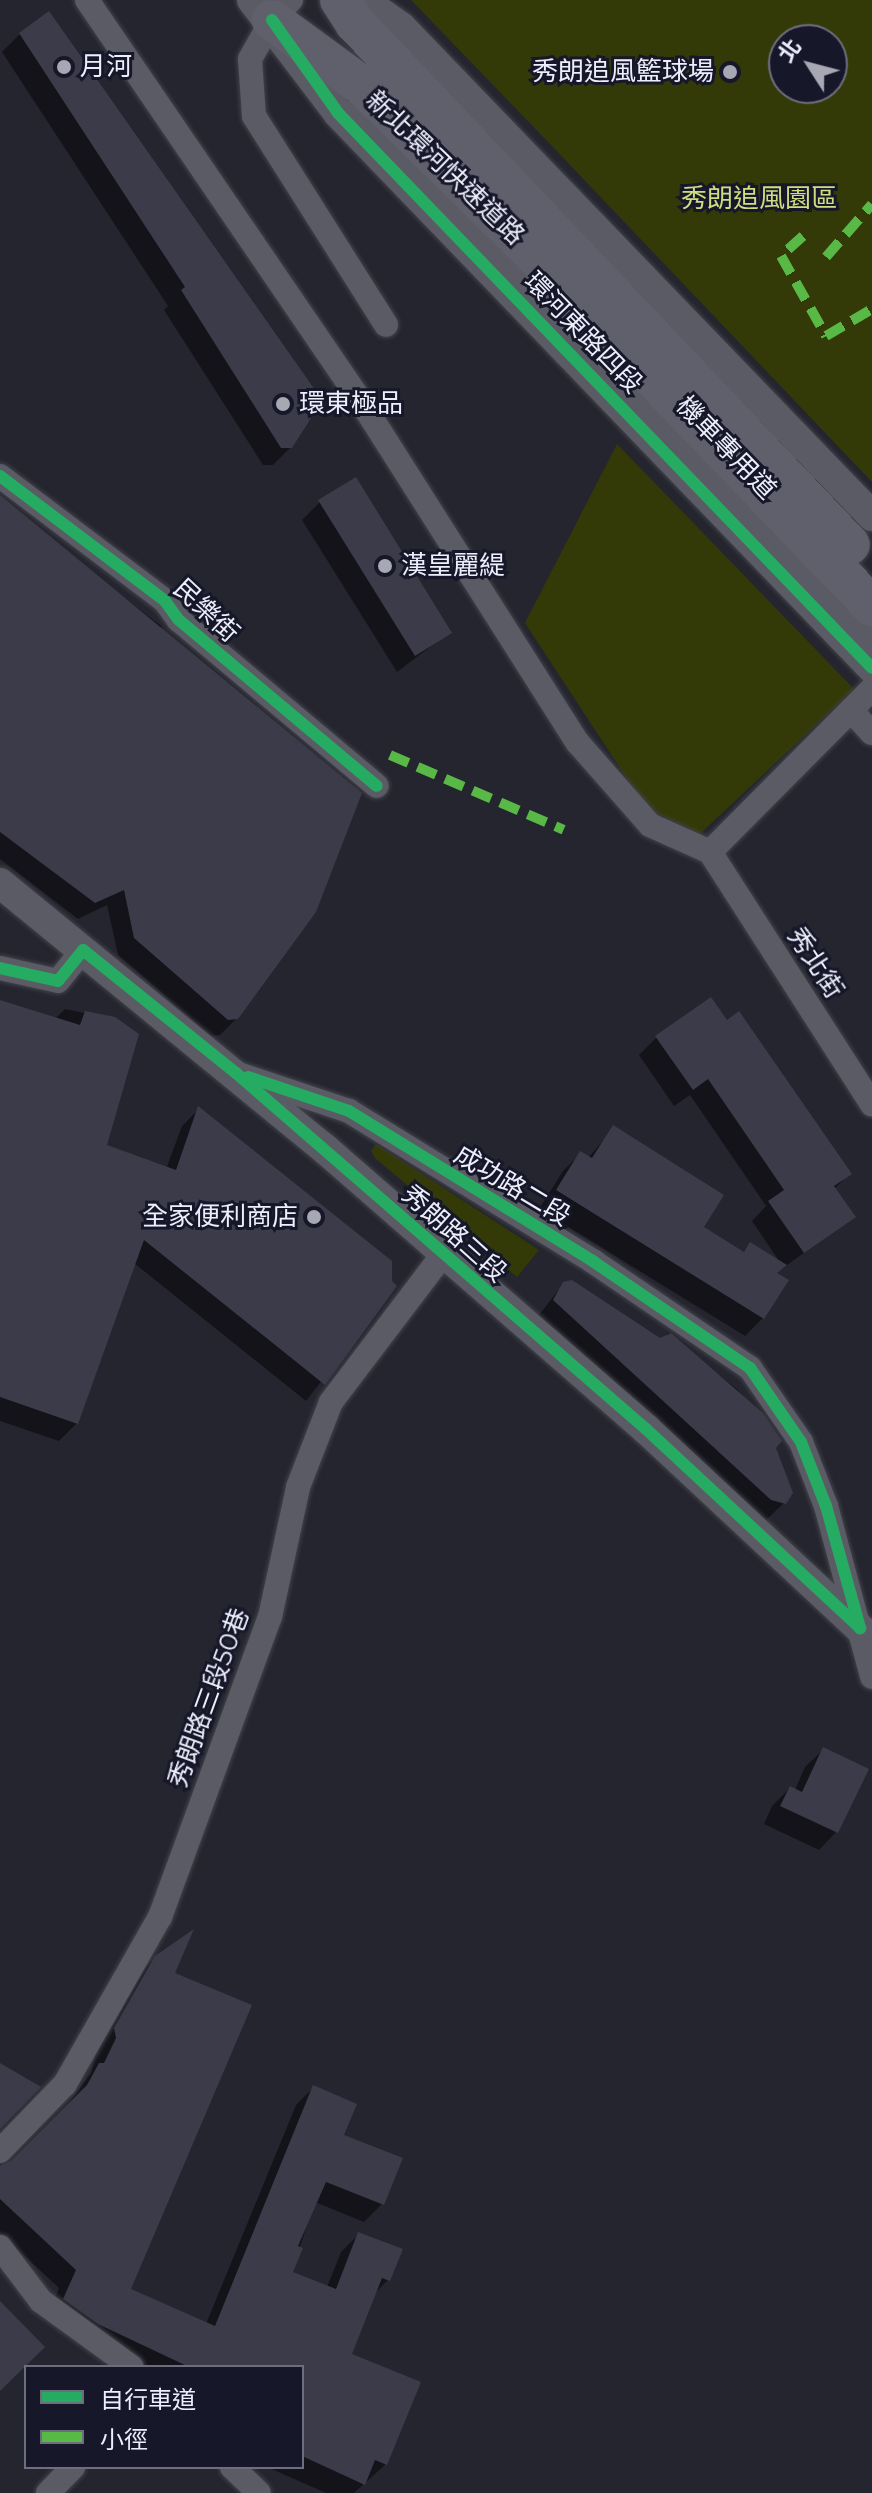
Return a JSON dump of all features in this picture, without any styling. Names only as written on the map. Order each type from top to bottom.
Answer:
[{"type":"highway","name":"新北環河快速道路","points":[[340,0],[355,23],[872,568]]},
{"type":"highway","name":"新北環河快速道路","points":[[272,7],[365,88],[872,606]]},
{"type":"street","points":[[87,0],[360,400],[578,743],[650,825],[710,852],[872,689]]},
{"type":"street","name":"機車專用道","points":[[350,0],[872,543]]},
{"type":"street","points":[[363,0],[401,27],[872,516]]},
{"type":"street","points":[[272,7],[250,59],[254,116],[386,325]]},
{"type":"street","name":"機車專用道","points":[[272,7],[872,639]]},
{"type":"street","name":"環河東路四段","points":[[272,7],[338,113],[872,668]]},
{"type":"street","name":"民樂街","points":[[0,476],[165,601],[179,620],[377,786]]},
{"type":"street","points":[[851,710],[872,733]]},
{"type":"street","name":"秀北街","points":[[710,852],[872,1104]]},
{"type":"street","points":[[0,883],[83,950],[58,981],[0,968]]},
{"type":"street","name":"秀朗路三段","points":[[83,950],[236,1073],[646,1429],[866,1634]]},
{"type":"street","name":"成功路二段","points":[[236,1073],[349,1111],[582,1254],[750,1368],[801,1442],[826,1506],[866,1634]]},
{"type":"street","name":"秀朗路三段50巷","points":[[0,2151],[65,2084],[160,1917],[270,1617],[298,1487],[331,1402],[444,1253]]},
{"type":"street","points":[[866,1634],[872,1677]]},
{"type":"street","points":[[0,2247],[41,2301],[129,2364]]},
{"type":"street","points":[[48,2493],[71,2469]]},
{"type":"street","points":[[234,2469],[259,2493]]},
{"type":"green space","name":"秀朗追風園區","points":[[411,0],[872,0],[872,482],[552,146]]},
{"type":"green space","points":[[617,444],[854,689],[700,834],[656,813],[639,797],[525,623]]},
{"type":"green space","points":[[376,1144],[539,1250],[517,1277],[375,1158],[371,1151]]},
{"type":"building","points":[[49,11],[315,390],[311,418],[292,448],[281,448],[181,290],[185,287],[19,33]]},
{"type":"building","name":"漢皇麗緹","points":[[356,477],[452,633],[415,656],[318,500]]},
{"type":"building","points":[[0,495],[362,793],[316,912],[238,1019],[228,1020],[134,938],[124,890],[95,903],[0,832]]},
{"type":"building","points":[[711,997],[727,1020],[739,1011],[852,1174],[834,1186],[856,1217],[804,1253],[768,1201],[784,1190],[708,1079],[693,1090],[655,1036]]},
{"type":"building","points":[[0,1000],[80,1025],[85,1011],[115,1017],[139,1034],[107,1145],[176,1170],[198,1106],[392,1261],[392,1281],[397,1286],[325,1385],[144,1240],[78,1424],[0,1397]]},
{"type":"building","points":[[613,1125],[724,1195],[704,1227],[744,1252],[750,1242],[787,1265],[777,1273],[789,1280],[764,1319],[556,1190],[580,1151],[592,1158]]},
{"type":"building","points":[[572,1280],[660,1338],[671,1333],[763,1413],[782,1441],[776,1448],[793,1493],[786,1504],[771,1500],[553,1300],[563,1282]]},
{"type":"building","points":[[823,1747],[869,1769],[838,1833],[780,1806],[790,1786],[802,1792]]},
{"type":"building","points":[[194,1929],[175,1973],[252,2005],[131,2289],[215,2326],[313,2085],[357,2104],[344,2135],[403,2158],[384,2205],[326,2182],[298,2246],[303,2248],[293,2272],[336,2289],[358,2232],[403,2249],[390,2281],[382,2278],[352,2354],[421,2382],[387,2465],[375,2460],[365,2485],[304,2457],[304,2365],[185,2365],[98,2324],[63,2299],[76,2270],[0,2199],[0,2166],[11,2161],[87,2085],[99,2063],[104,2063],[116,2038],[114,2028],[155,1956]]},
{"type":"building","points":[[0,2063],[41,2087],[0,2129]]},
{"type":"building","points":[[0,2301],[45,2347],[0,2391]]},
{"type":"marked path","points":[[826,257],[872,204]]},
{"type":"marked path","points":[[803,236],[781,256],[826,336],[872,309]]},
{"type":"marked path","points":[[390,755],[564,830]]},
{"type":"cycle path","points":[[272,20],[338,113],[872,668]]},
{"type":"cycle path","points":[[0,476],[165,601],[179,620],[377,786]]},
{"type":"cycle path","points":[[0,968],[58,981],[83,950],[236,1073],[646,1429],[860,1628]]},
{"type":"cycle path","points":[[248,1077],[349,1111],[594,1262],[750,1368],[801,1442],[826,1506],[860,1628]]},
{"type":"place","name":"月河","points":[[64,67]]},
{"type":"place","name":"秀朗追風籃球場","points":[[730,72]]},
{"type":"place","name":"環東極品","points":[[283,404]]},
{"type":"place","name":"漢皇麗緹","points":[[385,566]]},
{"type":"place","name":"全家便利商店","points":[[314,1217]]}]
